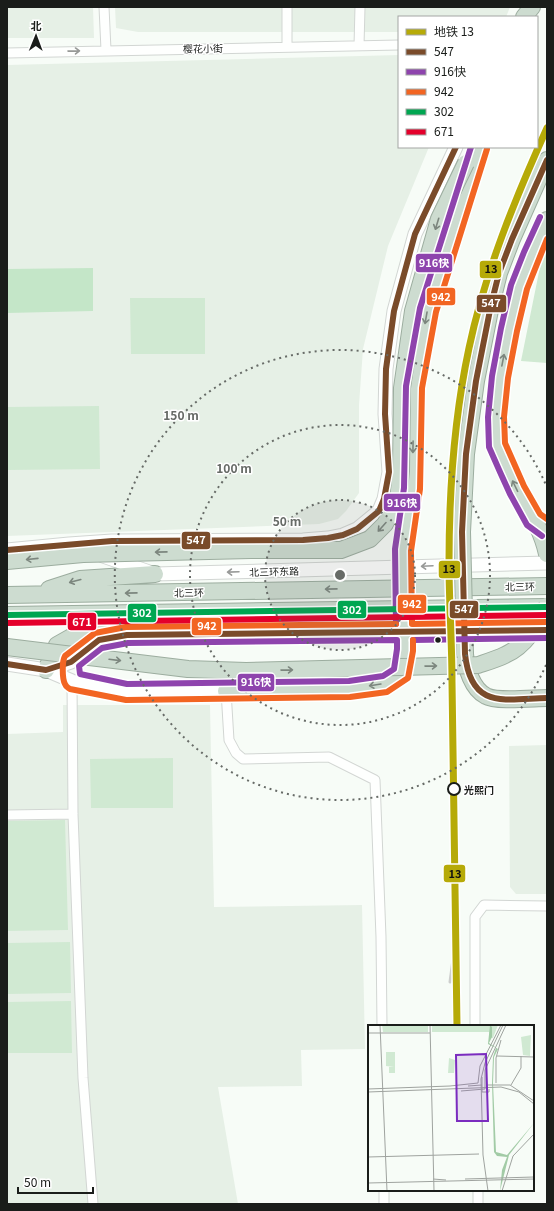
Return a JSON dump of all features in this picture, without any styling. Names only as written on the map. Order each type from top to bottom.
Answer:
[{"type":"highway","points":[[525,16],[532,7]]},
{"type":"highway","points":[[538,16],[542,7]]},
{"type":"highway","points":[[7,562],[83,554],[244,550],[341,550],[370,539],[386,524],[398,500],[401,471],[402,388],[413,310],[439,219],[473,148]]},
{"type":"highway","points":[[226,691],[350,689],[386,684],[401,674],[405,650],[402,550],[412,489],[414,387],[428,310],[479,148]]},
{"type":"highway","points":[[547,160],[512,239],[499,273],[491,305],[476,381],[466,454],[462,532],[465,654],[466,668],[471,679],[478,690],[486,696],[496,699],[547,698]]},
{"type":"highway","points":[[545,223],[519,287],[509,329],[500,378],[496,417],[497,445],[517,490],[534,520],[547,554]]},
{"type":"highway","points":[[534,520],[547,529]]},
{"type":"highway","points":[[28,595],[80,579],[155,574]]},
{"type":"highway","name":"北三环","points":[[7,595],[547,586]]},
{"type":"highway","points":[[7,647],[188,669],[246,671],[478,665],[506,655],[526,640],[539,623],[547,606]]},
{"type":"highway","name":"北三环","points":[[7,615],[547,606]]},
{"type":"highway","points":[[46,670],[57,645],[114,614]]},
{"type":"street","points":[[104,7],[106,50]]},
{"type":"street","points":[[287,7],[287,47]]},
{"type":"street","points":[[359,46],[360,7]]},
{"type":"street","points":[[522,16],[526,7]]},
{"type":"street","name":"樱花小街","points":[[7,53],[398,45]]},
{"type":"street","points":[[69,544],[112,541],[303,540],[328,538],[342,535],[356,529],[379,511],[384,499],[389,472],[385,394],[386,369],[394,311],[415,234],[456,148]]},
{"type":"street","name":"北三环东路","points":[[7,550],[69,544],[155,574],[438,565],[522,565],[547,563]]},
{"type":"street","points":[[522,565],[547,558]]},
{"type":"street","points":[[46,670],[71,662],[99,640],[127,635],[547,630]]},
{"type":"street","points":[[71,662],[73,814],[83,1078],[93,1204]]},
{"type":"street","points":[[7,664],[46,670],[72,681],[126,692],[226,691],[229,740],[236,753],[243,759],[329,757],[375,780],[381,938],[382,1025]]},
{"type":"street","points":[[7,815],[73,814]]},
{"type":"street","points":[[475,1025],[476,917],[484,905],[547,906]]},
{"type":"street","points":[[384,1191],[384,1204]]},
{"type":"street","points":[[478,1191],[478,1204]]},
{"type":"shaded area","points":[[7,7],[93,7],[94,38],[7,38]]},
{"type":"shaded area","points":[[115,7],[510,7],[506,16],[398,16],[398,32],[138,32],[116,28]]},
{"type":"shaded area","points":[[398,55],[398,148],[429,148],[388,246],[363,349],[359,405],[359,493],[338,519],[319,524],[7,536],[7,65]]},
{"type":"shaded area","points":[[63,705],[210,705],[214,907],[362,905],[365,1049],[301,1050],[302,1086],[218,1087],[238,1204],[7,1204],[7,734],[63,732]]},
{"type":"shaded area","points":[[547,745],[547,894],[516,894],[510,887],[509,746]]},
{"type":"green space","points":[[547,249],[547,363],[521,361],[541,262]]},
{"type":"green space","points":[[93,268],[93,311],[7,313],[7,269]]},
{"type":"green space","points":[[130,298],[205,298],[205,354],[131,354]]},
{"type":"green space","points":[[99,406],[100,469],[7,470],[7,407]]},
{"type":"green space","points":[[173,758],[173,808],[91,808],[90,759]]},
{"type":"green space","points":[[65,820],[68,930],[7,931],[7,821]]},
{"type":"green space","points":[[70,942],[71,993],[7,994],[7,943]]},
{"type":"green space","points":[[71,1001],[72,1053],[7,1053],[7,1002]]},
{"type":"railway","points":[[450,982],[456,937]]},
{"type":"metro line","name":"13","points":[[457,1025],[452,667],[449,592],[450,509],[453,455],[464,374],[483,292],[512,209],[547,128]]},
{"type":"transit line","name":"547","points":[[7,550],[112,541],[303,540],[328,538],[343,535],[357,529],[379,511],[384,499],[389,472],[385,414],[386,369],[394,311],[415,234],[456,148]]},
{"type":"transit line","name":"916快","points":[[396,624],[395,549],[404,488],[406,386],[420,308],[471,148]]},
{"type":"transit line","name":"942","points":[[487,149],[436,312],[422,388],[420,489],[411,551],[412,624],[547,622]]},
{"type":"transit line","name":"547","points":[[547,160],[512,239],[499,273],[491,305],[476,381],[466,454],[462,532],[465,654],[468,672],[474,685],[482,693],[492,697],[504,699],[547,698]]},
{"type":"transit line","name":"916快","points":[[540,217],[511,285],[492,376],[488,417],[489,447],[500,472],[527,525],[542,536]]},
{"type":"transit line","name":"942","points":[[547,239],[527,289],[508,378],[504,417],[505,443],[524,486],[540,514],[547,519]]},
{"type":"transit line","name":"302","points":[[7,615],[547,607]]},
{"type":"transit line","name":"671","points":[[7,623],[547,615]]},
{"type":"transit line","name":"942","points":[[396,624],[126,627],[95,633],[65,656],[63,678],[66,686],[70,689],[126,700],[350,697],[387,692],[408,678],[413,651],[413,640]]},
{"type":"transit line","name":"547","points":[[7,664],[46,670],[71,662],[99,640],[127,635],[547,630]]},
{"type":"transit line","name":"916快","points":[[413,640],[547,638]]},
{"type":"transit line","name":"916快","points":[[397,640],[394,669],[383,676],[349,681],[127,684],[80,674],[79,666],[102,648],[128,643],[397,640]]},
{"type":"place","name":"光熙门","points":[[454,789]]}]
